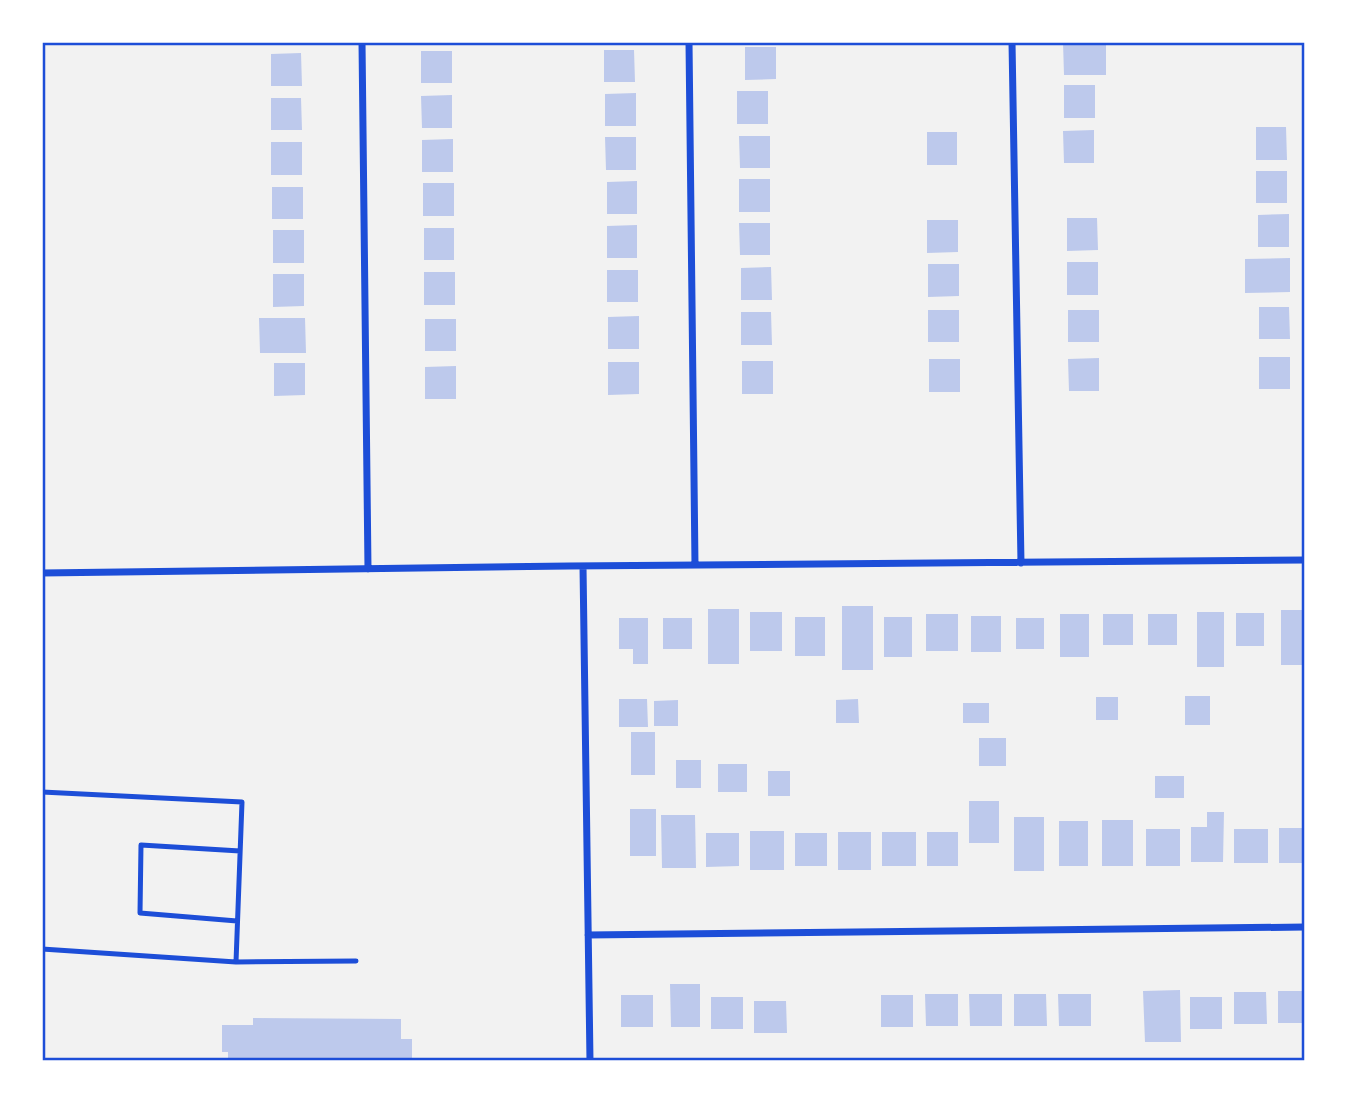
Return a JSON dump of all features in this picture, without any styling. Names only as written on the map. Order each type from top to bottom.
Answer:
[{"type":"street","points":[[362,42],[368,569]]},
{"type":"street","points":[[689,42],[695,565]]},
{"type":"street","points":[[1012,42],[1021,564]]},
{"type":"street","points":[[42,573],[1305,560]]},
{"type":"street","points":[[583,566],[590,1061]]},
{"type":"street","points":[[588,935],[1305,927]]},
{"type":"lane","points":[[42,792],[242,802],[236,962]]},
{"type":"lane","points":[[237,921],[140,913],[141,845],[240,851]]},
{"type":"lane","points":[[42,948],[236,962],[356,961]]},
{"type":"building","points":[[1063,42],[1106,42],[1106,75],[1064,75]]},
{"type":"building","points":[[745,47],[776,47],[776,79],[745,80]]},
{"type":"building","points":[[604,50],[634,50],[635,82],[604,82]]},
{"type":"building","points":[[421,51],[452,51],[452,83],[421,83]]},
{"type":"building","points":[[301,53],[302,86],[271,86],[271,54]]},
{"type":"building","points":[[1064,85],[1095,85],[1095,118],[1064,118]]},
{"type":"building","points":[[737,91],[768,91],[768,124],[737,124]]},
{"type":"building","points":[[636,93],[636,126],[605,126],[605,94]]},
{"type":"building","points":[[452,95],[452,128],[422,128],[421,96]]},
{"type":"building","points":[[271,98],[301,98],[302,130],[271,130]]},
{"type":"building","points":[[1256,127],[1286,127],[1287,160],[1256,160]]},
{"type":"building","points":[[1094,130],[1094,163],[1064,163],[1063,131]]},
{"type":"building","points":[[927,132],[957,132],[957,165],[927,165]]},
{"type":"building","points":[[739,136],[770,136],[770,168],[740,168]]},
{"type":"building","points":[[605,137],[636,137],[636,170],[606,170]]},
{"type":"building","points":[[453,139],[453,172],[422,172],[422,140]]},
{"type":"building","points":[[271,142],[302,142],[302,175],[271,175]]},
{"type":"building","points":[[1256,171],[1287,171],[1287,203],[1256,203]]},
{"type":"building","points":[[739,179],[770,179],[770,212],[739,212]]},
{"type":"building","points":[[637,181],[637,214],[607,214],[607,182]]},
{"type":"building","points":[[423,183],[454,183],[454,216],[423,216]]},
{"type":"building","points":[[272,187],[303,187],[303,219],[272,219]]},
{"type":"building","points":[[1289,214],[1289,247],[1258,247],[1258,215]]},
{"type":"building","points":[[1067,218],[1097,218],[1098,250],[1067,251]]},
{"type":"building","points":[[927,220],[958,220],[958,252],[927,253]]},
{"type":"building","points":[[739,223],[770,223],[770,255],[740,255]]},
{"type":"building","points":[[637,225],[637,258],[607,258],[607,226]]},
{"type":"building","points":[[424,228],[454,228],[454,260],[424,260]]},
{"type":"building","points":[[273,230],[304,230],[304,263],[273,263]]},
{"type":"building","points":[[1290,258],[1290,292],[1245,293],[1245,259]]},
{"type":"building","points":[[1067,262],[1098,262],[1098,295],[1067,295]]},
{"type":"building","points":[[928,264],[959,264],[959,296],[928,297]]},
{"type":"building","points":[[771,267],[772,300],[741,300],[741,268]]},
{"type":"building","points":[[607,270],[638,270],[638,302],[607,302]]},
{"type":"building","points":[[424,272],[455,272],[455,305],[424,305]]},
{"type":"building","points":[[273,274],[304,274],[304,306],[273,307]]},
{"type":"building","points":[[1259,307],[1289,307],[1290,339],[1259,339]]},
{"type":"building","points":[[928,310],[959,310],[959,342],[928,342]]},
{"type":"building","points":[[1068,310],[1099,310],[1099,342],[1068,342]]},
{"type":"building","points":[[741,312],[771,312],[772,345],[741,345]]},
{"type":"building","points":[[639,316],[639,349],[608,349],[608,317]]},
{"type":"building","points":[[259,318],[305,318],[306,353],[260,353]]},
{"type":"building","points":[[425,319],[456,319],[456,351],[425,351]]},
{"type":"building","points":[[1259,357],[1290,357],[1290,389],[1259,389]]},
{"type":"building","points":[[1099,358],[1099,391],[1069,391],[1068,359]]},
{"type":"building","points":[[929,359],[960,359],[960,392],[929,392]]},
{"type":"building","points":[[742,361],[773,361],[773,394],[742,394]]},
{"type":"building","points":[[608,362],[639,362],[639,394],[608,395]]},
{"type":"building","points":[[274,363],[305,363],[305,395],[274,396]]},
{"type":"building","points":[[456,366],[456,399],[425,399],[425,367]]},
{"type":"building","points":[[842,606],[873,606],[873,670],[842,670]]},
{"type":"building","points":[[708,609],[739,609],[739,664],[708,664]]},
{"type":"building","points":[[1281,610],[1305,610],[1305,665],[1281,665]]},
{"type":"building","points":[[750,612],[782,612],[782,651],[750,651]]},
{"type":"building","points":[[1197,612],[1224,612],[1224,667],[1197,667]]},
{"type":"building","points":[[1236,613],[1264,613],[1264,646],[1236,646]]},
{"type":"building","points":[[926,614],[958,614],[958,651],[926,651]]},
{"type":"building","points":[[1060,614],[1089,614],[1089,657],[1060,657]]},
{"type":"building","points":[[1103,614],[1133,614],[1133,645],[1103,645]]},
{"type":"building","points":[[1148,614],[1177,614],[1177,645],[1148,645]]},
{"type":"building","points":[[971,616],[1001,616],[1001,652],[971,652]]},
{"type":"building","points":[[795,617],[825,617],[825,656],[795,656]]},
{"type":"building","points":[[884,617],[912,617],[912,657],[884,657]]},
{"type":"building","points":[[619,618],[648,618],[648,664],[633,664],[633,649],[619,649]]},
{"type":"building","points":[[663,618],[692,618],[692,649],[663,649]]},
{"type":"building","points":[[1016,618],[1044,618],[1044,649],[1016,649]]},
{"type":"building","points":[[1185,696],[1210,696],[1210,725],[1185,725]]},
{"type":"building","points":[[1096,697],[1118,697],[1118,720],[1096,720]]},
{"type":"building","points":[[619,699],[647,699],[648,727],[619,727]]},
{"type":"building","points":[[858,699],[859,723],[836,723],[836,700]]},
{"type":"building","points":[[678,700],[678,726],[654,726],[654,701]]},
{"type":"building","points":[[963,703],[989,703],[989,723],[963,723]]},
{"type":"building","points":[[631,732],[655,732],[655,775],[631,775]]},
{"type":"building","points":[[979,738],[1006,738],[1006,766],[979,766]]},
{"type":"building","points":[[676,760],[701,760],[701,788],[676,788]]},
{"type":"building","points":[[718,764],[747,764],[747,792],[718,792]]},
{"type":"building","points":[[768,771],[790,771],[790,796],[768,796]]},
{"type":"building","points":[[1155,776],[1184,776],[1184,798],[1155,798]]},
{"type":"building","points":[[969,801],[999,801],[999,843],[969,843]]},
{"type":"building","points":[[630,809],[656,809],[656,856],[630,856]]},
{"type":"building","points":[[1207,812],[1224,812],[1223,862],[1191,862],[1191,827],[1207,827]]},
{"type":"building","points":[[661,815],[695,815],[696,868],[662,868]]},
{"type":"building","points":[[1014,817],[1044,817],[1044,871],[1014,871]]},
{"type":"building","points":[[1102,820],[1133,820],[1133,866],[1102,866]]},
{"type":"building","points":[[1059,821],[1088,821],[1088,866],[1059,866]]},
{"type":"building","points":[[1279,828],[1305,828],[1305,863],[1279,863]]},
{"type":"building","points":[[1146,829],[1180,829],[1180,866],[1146,866]]},
{"type":"building","points":[[1234,829],[1268,829],[1268,863],[1234,863]]},
{"type":"building","points":[[750,831],[784,831],[784,870],[750,870]]},
{"type":"building","points":[[838,832],[871,832],[871,870],[838,870]]},
{"type":"building","points":[[882,832],[916,832],[916,866],[882,866]]},
{"type":"building","points":[[927,832],[958,832],[958,866],[927,866]]},
{"type":"building","points":[[706,833],[739,833],[739,866],[706,867]]},
{"type":"building","points":[[795,833],[827,833],[827,866],[795,866]]},
{"type":"building","points":[[670,984],[700,984],[700,1027],[671,1027]]},
{"type":"building","points":[[1180,990],[1181,1042],[1145,1042],[1143,991]]},
{"type":"building","points":[[1278,991],[1305,991],[1305,1023],[1278,1023]]},
{"type":"building","points":[[1234,992],[1266,992],[1267,1024],[1234,1024]]},
{"type":"building","points":[[925,994],[958,994],[958,1026],[926,1026]]},
{"type":"building","points":[[969,994],[1002,994],[1002,1026],[970,1026]]},
{"type":"building","points":[[1014,994],[1046,994],[1047,1026],[1014,1026]]},
{"type":"building","points":[[1058,994],[1091,994],[1091,1026],[1059,1026]]},
{"type":"building","points":[[621,995],[653,995],[653,1027],[621,1027]]},
{"type":"building","points":[[881,995],[913,995],[913,1027],[881,1027]]},
{"type":"building","points":[[711,997],[743,997],[743,1029],[711,1029]]},
{"type":"building","points":[[1190,997],[1222,997],[1222,1029],[1190,1029]]},
{"type":"building","points":[[754,1001],[786,1001],[787,1033],[754,1033]]},
{"type":"building","points":[[253,1018],[401,1019],[401,1039],[412,1039],[412,1061],[228,1061],[228,1052],[222,1052],[222,1025],[253,1025]]}]
